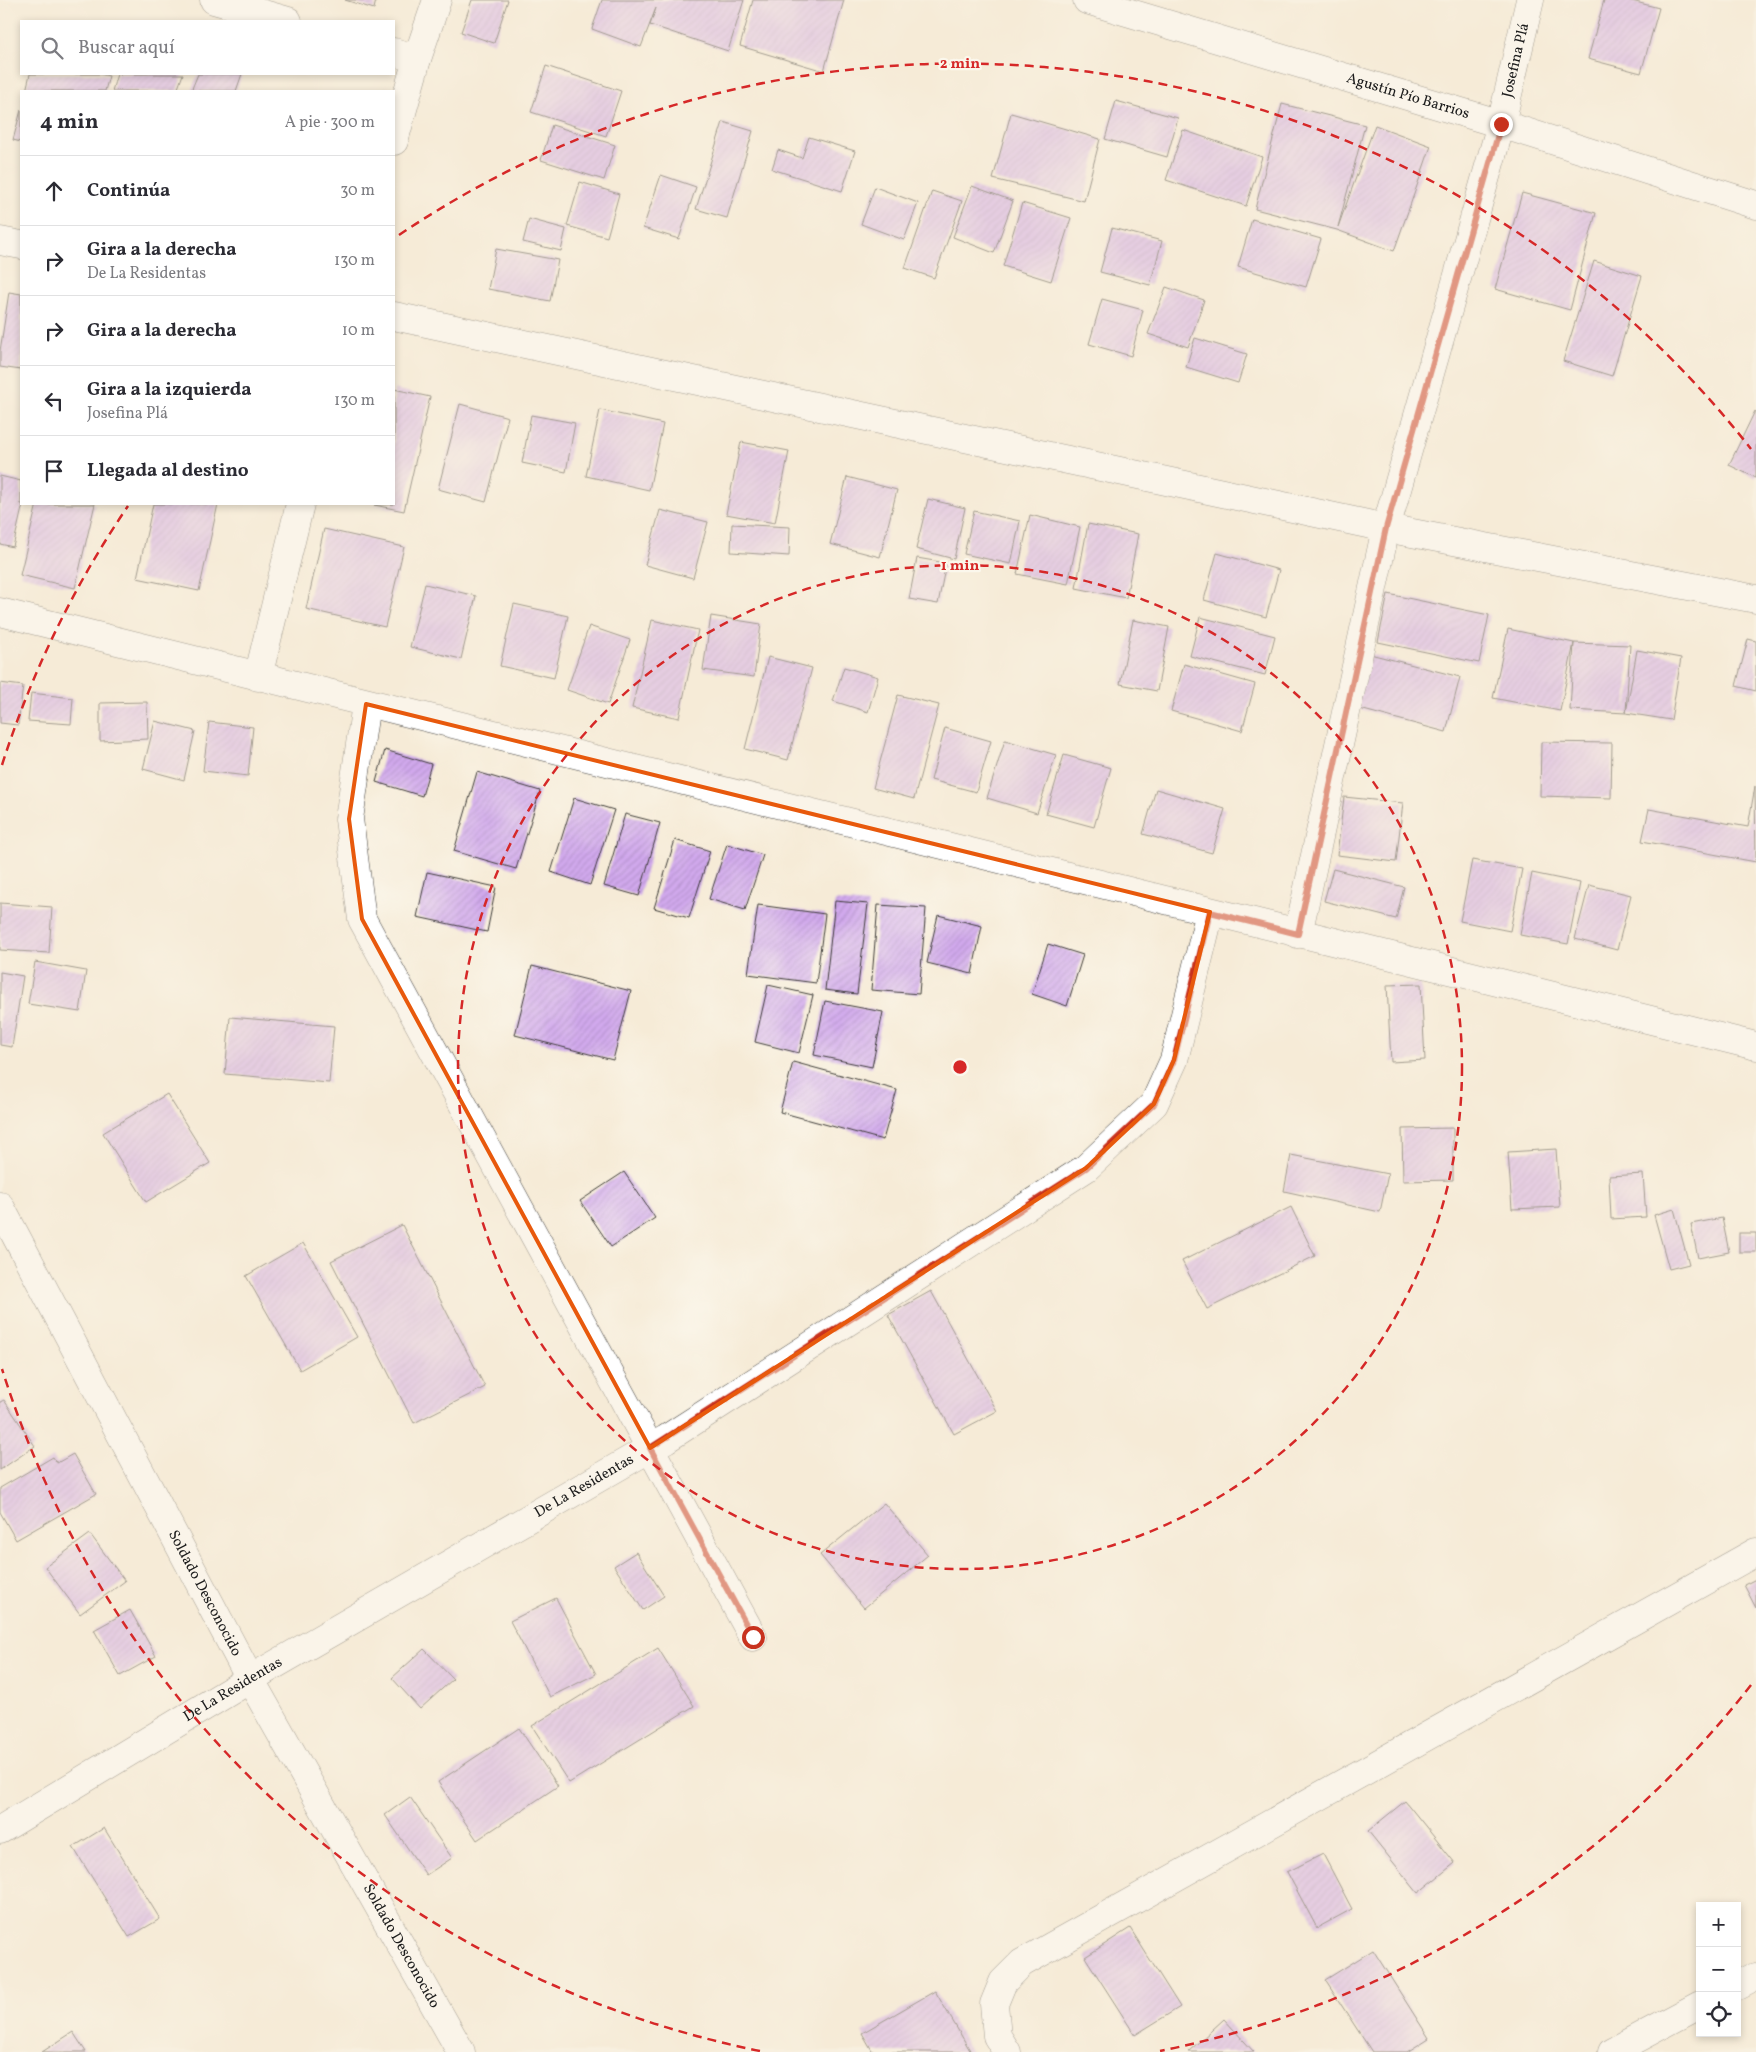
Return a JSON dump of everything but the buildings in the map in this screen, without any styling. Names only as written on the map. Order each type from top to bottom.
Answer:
[{"type":"street","points":[[214,0],[284,20]]},
{"type":"street","points":[[395,133],[405,55],[437,0]]},
{"type":"street","name":"Agustín Pío Barrios","points":[[1087,0],[1501,124],[1756,204]]},
{"type":"street","name":"Josefina Plá","points":[[1298,934],[1386,528],[1501,124],[1530,0]]},
{"type":"street","points":[[0,242],[20,245]]},
{"type":"street","points":[[395,316],[1386,528],[1756,599]]},
{"type":"street","points":[[258,677],[300,505]]},
{"type":"street","points":[[0,612],[1756,1046]]},
{"type":"street","points":[[366,704],[349,818],[362,919],[753,1637]]},
{"type":"street","name":"De La Residentas","points":[[0,1830],[250,1679],[650,1448],[1086,1168],[1154,1104],[1174,1060],[1210,912]]},
{"type":"street","name":"Soldado Desconocido","points":[[0,1206],[250,1679],[461,2052]]},
{"type":"street","points":[[1006,2052],[997,2036],[994,2004],[1003,1982],[1022,1964],[1756,1552]]},
{"type":"street","points":[[1741,1984],[1756,1976]]},
{"type":"street","points":[[1612,2052],[1696,2008]]},
{"type":"highlighted area","points":[[366,704],[1210,912],[1174,1060],[1154,1104],[1086,1168],[650,1448],[362,919],[349,819]]},
{"type":"route","points":[[753,1637],[650,1448],[1086,1168],[1154,1104],[1174,1060],[1210,912],[1298,934],[1386,528],[1501,124]]}]
